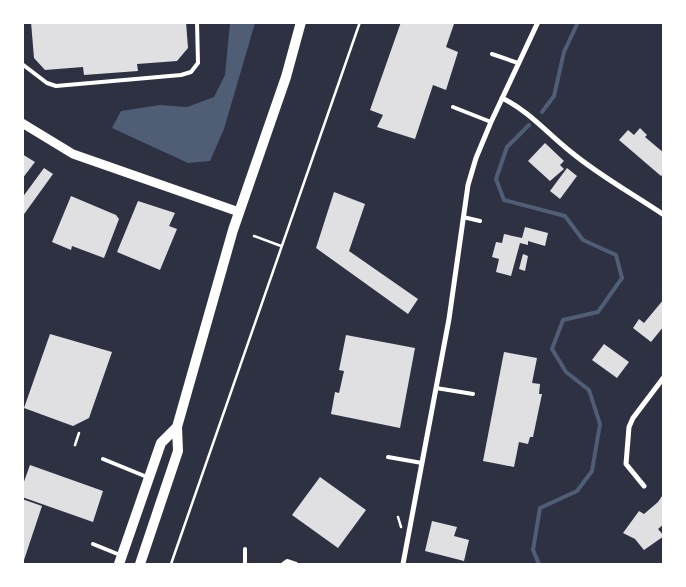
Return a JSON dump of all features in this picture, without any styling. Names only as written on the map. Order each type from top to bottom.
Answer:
[{"type":"main road","points":[[140,564],[178,451],[177,427],[239,212],[286,77],[301,22]]},
{"type":"main road","points":[[121,560],[161,443],[177,427]]},
{"type":"street","points":[[403,564],[436,388],[463,216],[473,166],[491,122],[538,22]]},
{"type":"street","points":[[502,98],[536,120],[570,152],[664,215]]},
{"type":"street","points":[[22,123],[73,154],[239,212]]},
{"type":"street","points":[[644,486],[626,464],[629,427],[632,418],[664,377]]},
{"type":"lane","points":[[22,64],[47,83],[56,86],[181,75],[191,72],[198,63],[197,22]]},
{"type":"lane","points":[[492,54],[518,63]]},
{"type":"lane","points":[[453,107],[491,122]]},
{"type":"lane","points":[[463,216],[480,221]]},
{"type":"lane","points":[[436,388],[473,394]]},
{"type":"lane","points":[[388,458],[422,463]]},
{"type":"lane","points":[[103,459],[149,478]]},
{"type":"lane","points":[[93,544],[121,560]]},
{"type":"lane","points":[[245,549],[245,564]]},
{"type":"lane","points":[[283,564],[287,561],[296,564]]},
{"type":"lane","points":[[403,564],[409,564]]},
{"type":"path","points":[[171,564],[360,22]]},
{"type":"path","points":[[254,236],[281,246]]},
{"type":"path","points":[[75,445],[79,433]]},
{"type":"water","points":[[230,23],[255,23],[224,129],[210,161],[188,163],[112,128],[121,111],[160,105],[187,107],[214,97],[225,75]]},
{"type":"building","points":[[31,22],[186,22],[188,48],[177,61],[137,64],[138,71],[84,75],[83,67],[45,70],[34,58]]},
{"type":"building","points":[[401,22],[454,24],[446,47],[458,52],[446,90],[433,85],[415,139],[377,127],[383,115],[370,110]]},
{"type":"building","points":[[640,128],[647,135],[645,137],[664,153],[664,173],[661,176],[619,140],[628,130],[634,135]]},
{"type":"building","points":[[545,143],[564,161],[560,165],[564,169],[550,181],[528,161]]},
{"type":"building","points":[[22,154],[35,162],[22,179]]},
{"type":"building","points":[[44,168],[53,174],[22,217],[22,198]]},
{"type":"building","points":[[567,168],[577,176],[560,199],[550,191]]},
{"type":"building","points":[[334,192],[365,204],[349,251],[418,299],[408,314],[316,248]]},
{"type":"building","points":[[71,196],[116,215],[119,219],[104,258],[72,246],[71,250],[52,242]]},
{"type":"building","points":[[138,201],[175,213],[169,226],[177,229],[160,270],[117,252]]},
{"type":"building","points":[[525,227],[548,233],[545,246],[528,241],[528,245],[520,243],[511,276],[496,272],[499,259],[492,257],[496,242],[502,243],[504,234],[522,238]]},
{"type":"building","points":[[523,254],[528,256],[525,271],[519,269]]},
{"type":"building","points":[[664,299],[664,326],[651,342],[633,328],[639,319],[644,323]]},
{"type":"building","points":[[50,334],[112,352],[89,418],[73,426],[24,408]]},
{"type":"building","points":[[346,335],[415,348],[400,428],[331,414],[335,392],[339,393],[344,371],[339,370]]},
{"type":"building","points":[[604,344],[629,362],[617,378],[592,360]]},
{"type":"building","points":[[504,352],[537,358],[532,383],[540,384],[539,394],[542,394],[533,437],[530,437],[528,444],[519,442],[514,467],[483,461]]},
{"type":"building","points":[[30,465],[103,491],[93,522],[22,497],[22,487]]},
{"type":"building","points":[[320,477],[366,510],[338,548],[292,515]]},
{"type":"building","points":[[664,493],[664,524],[658,529],[664,536],[644,550],[635,539],[623,533],[639,511],[644,514],[658,502]]},
{"type":"building","points":[[22,499],[42,506],[23,563],[22,563]]},
{"type":"building","points":[[432,521],[457,527],[454,536],[469,540],[464,561],[425,551]]},
{"type":"waterway","points":[[542,112],[554,96],[564,52],[578,22]]},
{"type":"waterway","points":[[529,125],[507,147],[496,179],[504,200],[565,216],[583,240],[616,255],[622,278],[598,312],[563,320],[552,349],[566,372],[589,390],[600,424],[592,471],[577,491],[540,508],[533,550],[539,564]]}]
